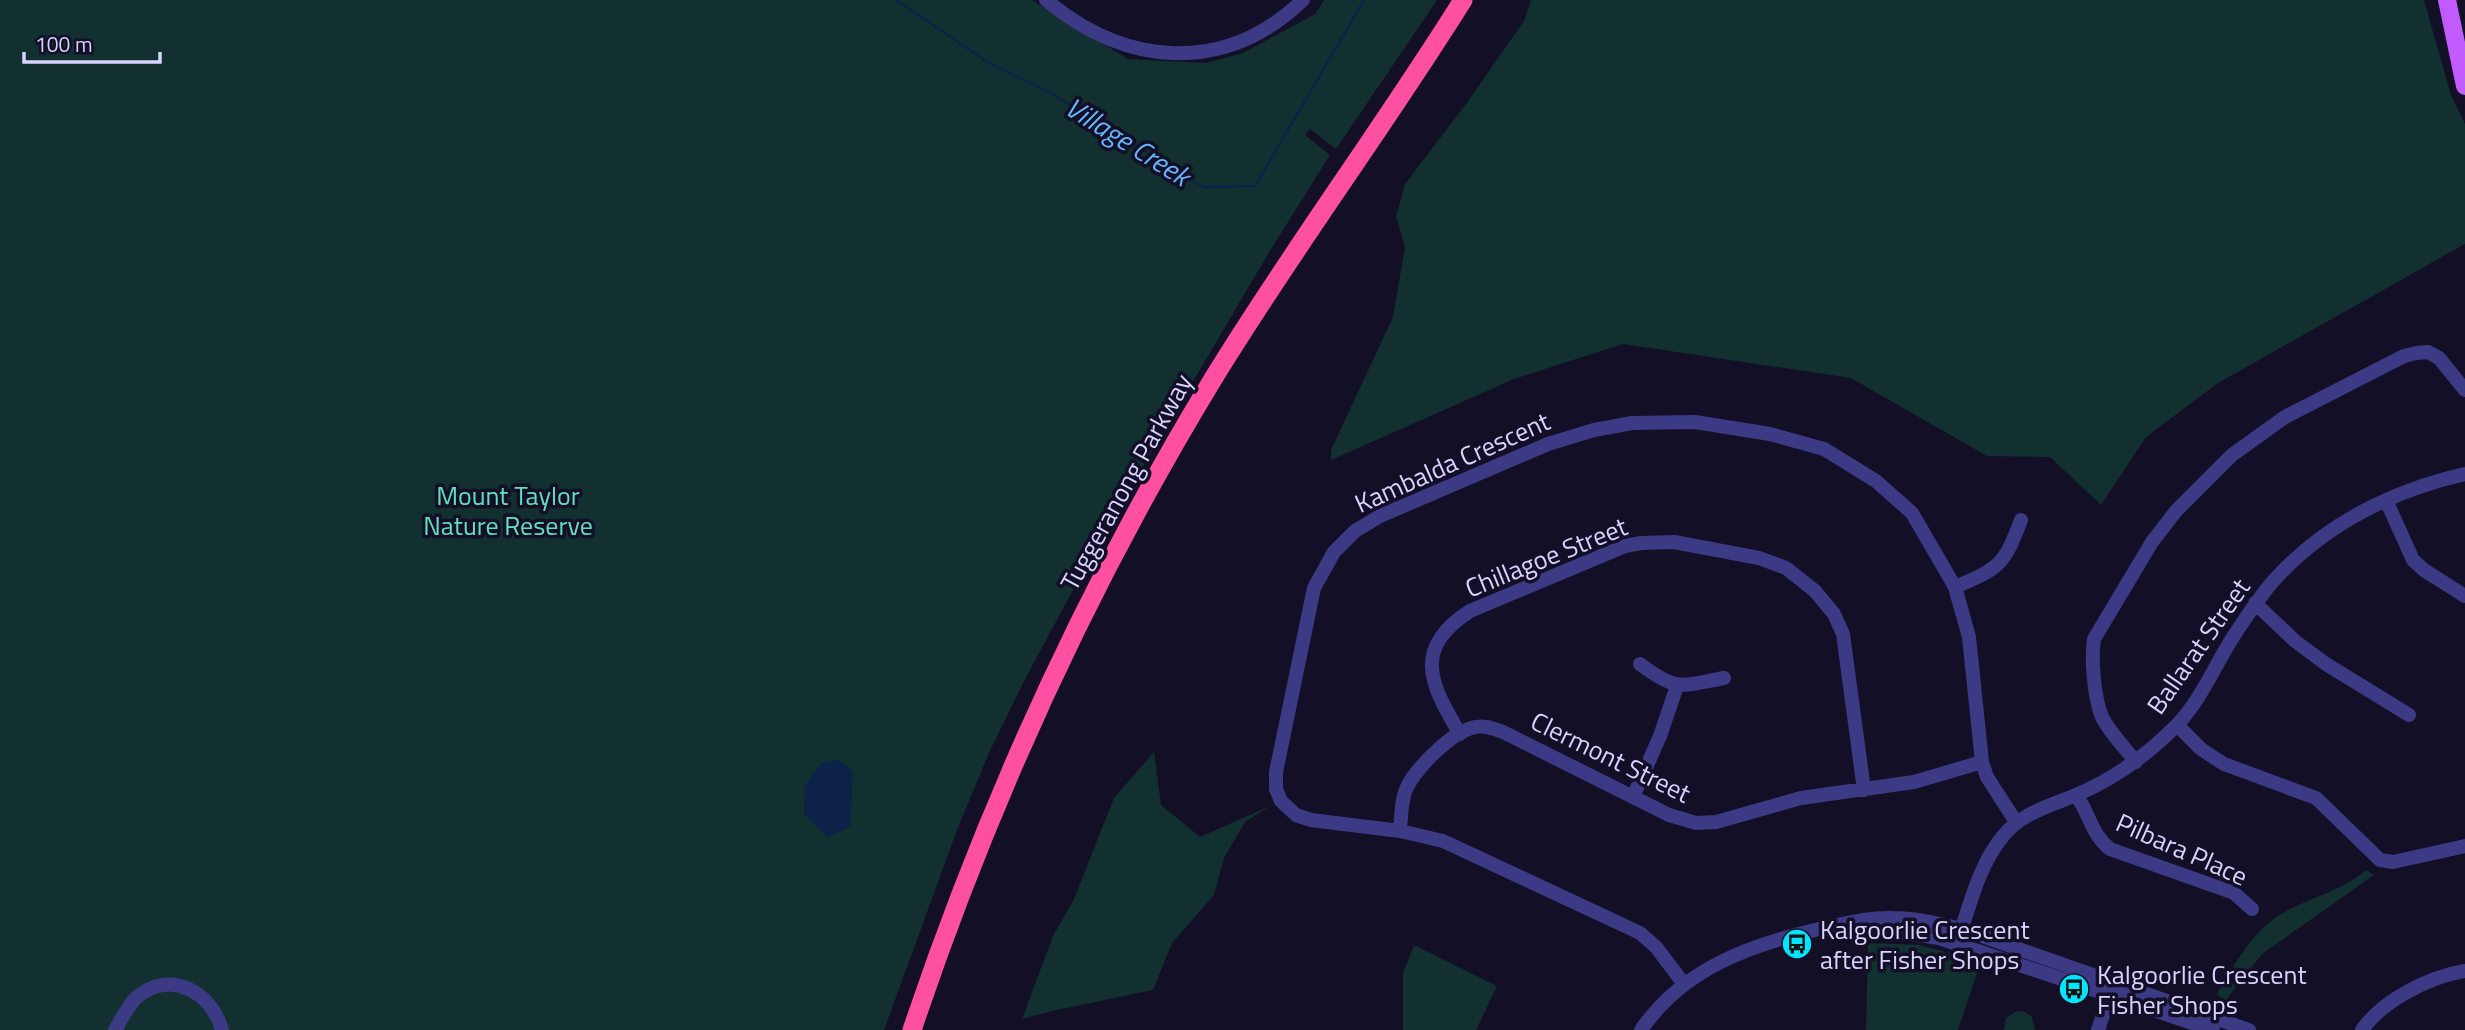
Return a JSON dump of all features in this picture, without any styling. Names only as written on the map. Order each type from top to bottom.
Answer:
[{"type":"highway","name":"Tuggeranong Parkway","points":[[900,1030],[982,811],[1034,691],[1118,524],[1187,398],[1234,323],[1448,0]]},
{"type":"highway","name":"Tuggeranong Parkway","points":[[912,1030],[972,866],[1011,772],[1086,612],[1132,522],[1248,322],[1463,0]]},
{"type":"main road","points":[[2447,0],[2465,86]]},
{"type":"street","points":[[1046,0],[1082,26],[1119,44],[1157,53],[1183,54],[1206,51],[1247,38],[1272,25],[1303,0]]},
{"type":"street","points":[[2136,762],[2103,719],[2092,652],[2094,639],[2152,542],[2176,511],[2232,455],[2285,417],[2404,356],[2428,352],[2439,358],[2465,390]]},
{"type":"street","name":"Kambalda Crescent","points":[[1684,984],[1656,947],[1640,933],[1458,846],[1400,831],[1311,820],[1296,815],[1281,801],[1276,789],[1276,772],[1314,588],[1334,552],[1355,531],[1380,516],[1560,440],[1632,423],[1695,422],[1770,434],[1824,449],[1876,481],[1912,513],[1955,587],[1969,636],[1982,762],[1987,777],[2016,822]]},
{"type":"street","name":"Ballarat Street","points":[[1960,936],[1976,883],[1992,851],[2016,822],[2076,795],[2136,762],[2177,725],[2199,696],[2255,604],[2276,577],[2322,536],[2353,515],[2436,481],[2465,474]]},
{"type":"street","points":[[2386,500],[2413,560],[2465,596]]},
{"type":"street","points":[[1955,587],[1986,574],[2005,558],[2021,520]]},
{"type":"street","name":"Chillagoe Street","points":[[1460,734],[1440,699],[1432,674],[1435,648],[1443,633],[1457,620],[1470,611],[1625,547],[1641,543],[1674,542],[1773,561],[1802,579],[1826,603],[1843,634],[1864,790]]},
{"type":"street","points":[[2255,604],[2295,641],[2326,664],[2409,716]]},
{"type":"street","points":[[1640,664],[1661,679],[1677,686],[1724,677]]},
{"type":"street","points":[[1633,797],[1660,736],[1677,686]]},
{"type":"street","points":[[2177,725],[2201,749],[2224,764],[2316,797],[2380,860],[2393,862],[2465,846]]},
{"type":"street","name":"Clermont Street","points":[[1460,734],[1483,726],[1503,732],[1669,815],[1696,823],[1716,822],[1801,798],[1914,782],[1982,762]]},
{"type":"street","points":[[1400,831],[1405,792],[1410,781],[1429,759],[1460,734]]},
{"type":"street","name":"Pilbara Place","points":[[2076,795],[2084,806],[2098,839],[2110,849],[2234,893],[2252,909]]},
{"type":"street","points":[[1641,1030],[1654,1011],[1684,984],[1743,951],[1824,928],[1960,936],[2112,988],[2249,1030]]},
{"type":"street","points":[[2362,1030],[2372,1015],[2392,1001],[2437,980],[2465,971]]},
{"type":"street","points":[[116,1030],[128,1007],[137,997],[166,985],[184,986],[211,1003],[219,1016],[222,1030]]},
{"type":"street","points":[[2098,1030],[2112,988]]},
{"type":"street","points":[[2112,988],[2213,1030]]},
{"type":"green space","name":"Mount Taylor Nature Reserve","points":[[0,0],[1032,0],[1128,59],[1206,63],[1243,53],[1315,14],[1324,0],[1437,0],[1336,149],[1310,129],[1305,135],[1330,155],[1268,254],[1101,538],[1024,681],[989,753],[957,830],[884,1030],[0,1030]]},
{"type":"green space","points":[[1531,0],[2424,0],[2451,95],[2465,124],[2465,244],[2218,383],[2146,437],[2101,505],[2050,457],[1987,456],[1851,378],[1623,344],[1514,379],[1331,460],[1331,450],[1393,317],[1405,247],[1396,217],[1405,184],[1524,21]]},
{"type":"green space","points":[[1154,752],[1161,805],[1200,837],[1270,806],[1245,822],[1224,858],[1214,895],[1172,943],[1153,990],[1022,1019],[1053,936],[1074,899],[1114,798]]},
{"type":"green space","points":[[2366,870],[2374,875],[2262,954],[2225,1001],[2217,994],[2243,951],[2268,923],[2289,910],[2346,884]]},
{"type":"green space","points":[[1868,943],[1919,945],[1981,961],[1958,1030],[1866,1030]]},
{"type":"green space","points":[[1414,945],[1497,986],[1476,1030],[1403,1030],[1403,973]]},
{"type":"green space","points":[[2017,1011],[2032,1017],[2035,1030],[2004,1030],[2006,1018]]},
{"type":"water","points":[[838,760],[853,771],[850,827],[827,837],[804,814],[805,785],[821,763]]},
{"type":"waterway","name":"Village Creek","points":[[896,0],[989,63],[1049,92],[1203,187],[1255,186],[1364,0]]},
{"type":"place","name":"Kalgoorlie Crescent after Fisher Shops","points":[[1797,944]]},
{"type":"place","name":"Kalgoorlie Crescent Fisher Shops","points":[[2074,989]]}]
